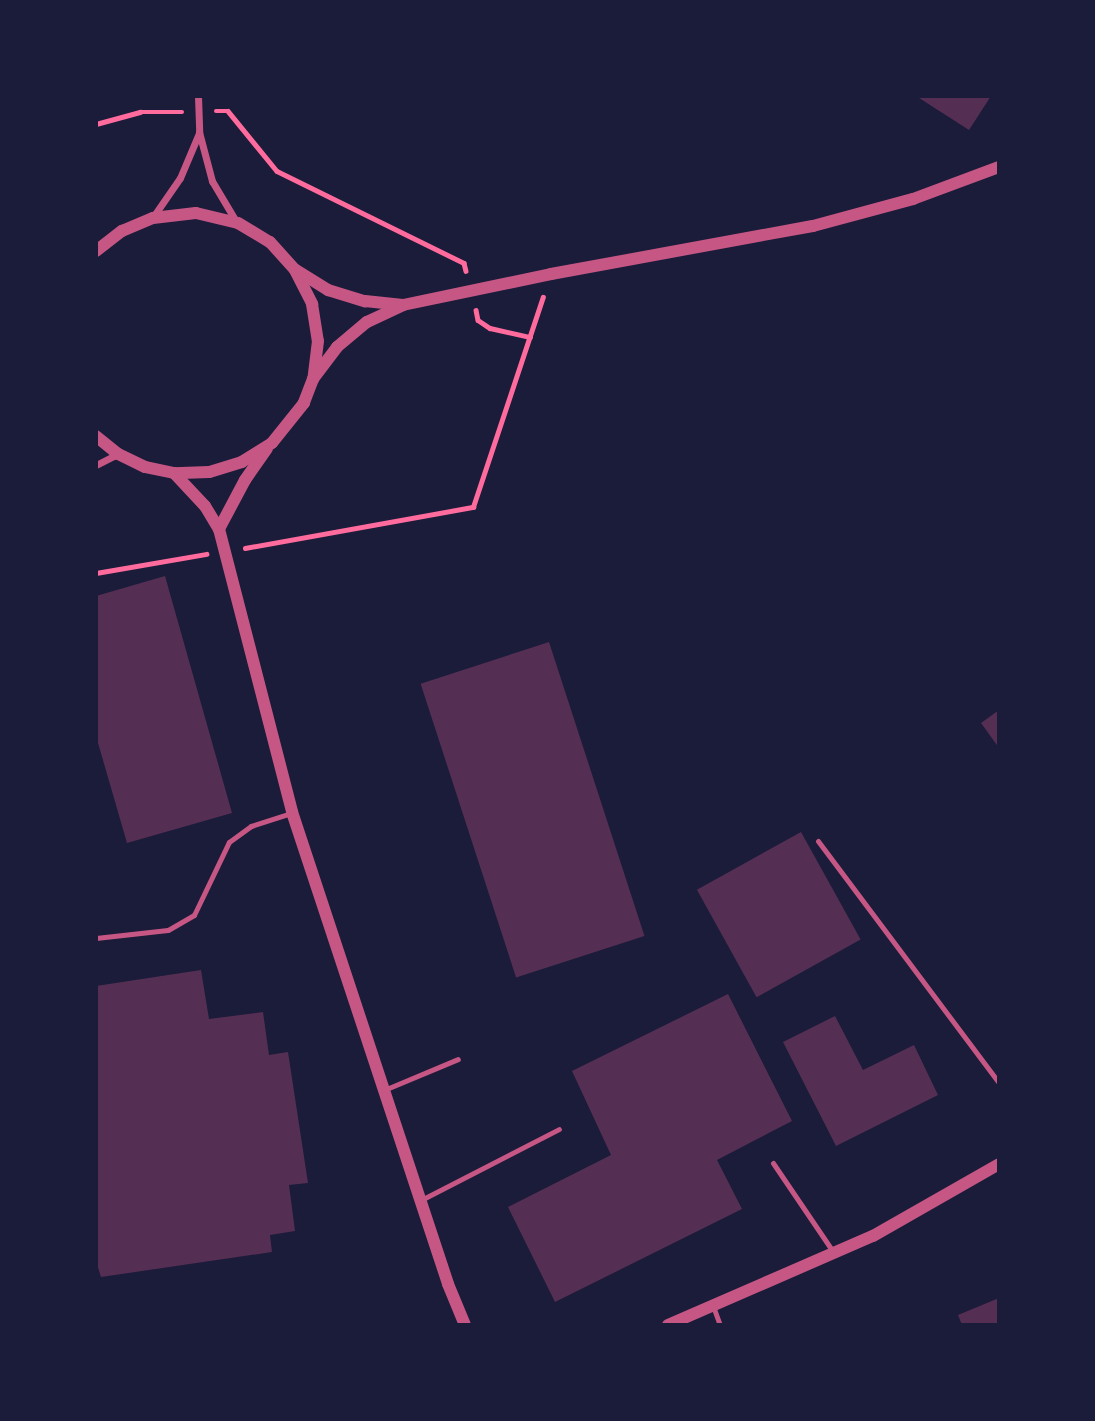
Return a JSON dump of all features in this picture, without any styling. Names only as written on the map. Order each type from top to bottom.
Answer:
[{"type":"street","points":[[198,96],[199,132],[212,181],[238,223]]},
{"type":"street","points":[[153,218],[180,178],[199,132]]},
{"type":"street","points":[[313,379],[337,347],[367,322],[403,305],[471,289],[813,226],[913,199],[999,167]]},
{"type":"street","points":[[96,251],[122,231],[153,218],[196,213],[238,223],[270,242],[295,270],[312,304],[318,341],[313,379],[304,403],[245,480],[219,529]]},
{"type":"street","points":[[295,270],[328,289],[365,302],[403,305]]},
{"type":"street","points":[[96,436],[118,454],[145,467],[174,473],[209,472],[242,462],[272,443]]},
{"type":"street","points":[[96,465],[118,454]]},
{"type":"street","points":[[174,473],[205,506],[219,529],[292,813],[465,1325]]},
{"type":"street","points":[[668,1325],[873,1236],[999,1164]]},
{"type":"lane","points":[[96,938],[168,930],[194,915],[229,842],[251,826],[292,813]]},
{"type":"lane","points":[[818,841],[999,1083]]},
{"type":"lane","points":[[384,1090],[458,1059]]},
{"type":"lane","points":[[421,1200],[559,1129]]},
{"type":"lane","points":[[773,1163],[834,1253]]},
{"type":"lane","points":[[713,1306],[720,1325]]},
{"type":"path","points":[[96,124],[140,112],[228,111],[277,171],[464,263],[478,320],[490,328],[530,337]]},
{"type":"path","points":[[96,573],[473,508],[551,274]]},
{"type":"building","points":[[916,96],[991,96],[969,130]]},
{"type":"building","points":[[165,576],[232,813],[127,843],[96,736],[96,596]]},
{"type":"building","points":[[549,642],[644,936],[516,978],[421,684]]},
{"type":"building","points":[[999,710],[999,748],[981,723]]},
{"type":"building","points":[[801,832],[861,940],[757,997],[697,890]]},
{"type":"building","points":[[201,970],[209,1019],[263,1012],[269,1055],[288,1052],[308,1183],[289,1185],[295,1231],[270,1235],[272,1252],[101,1277],[96,1261],[96,986]]},
{"type":"building","points":[[728,994],[792,1121],[717,1160],[742,1209],[555,1302],[508,1207],[611,1155],[572,1071]]},
{"type":"building","points":[[835,1016],[863,1070],[914,1045],[938,1095],[836,1146],[783,1042]]},
{"type":"building","points":[[999,1298],[999,1325],[962,1325],[958,1315]]}]
